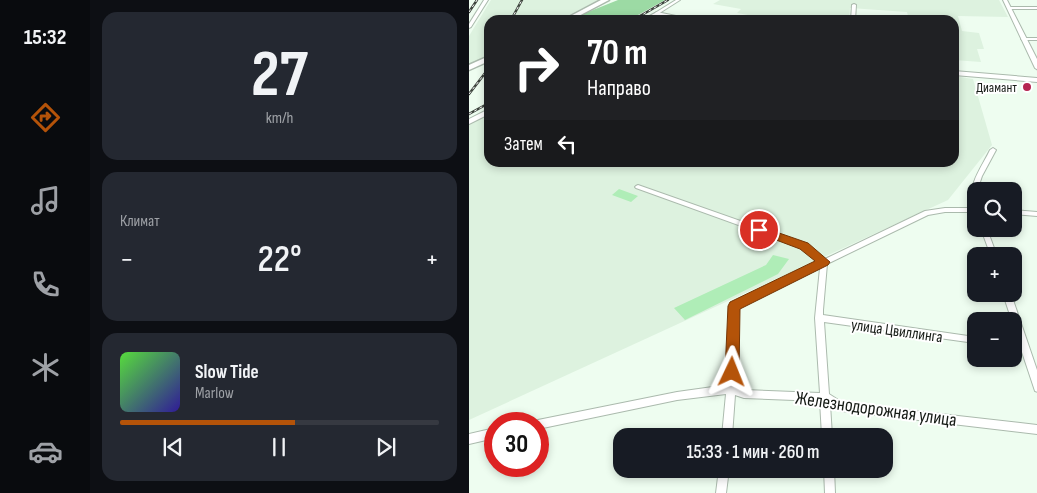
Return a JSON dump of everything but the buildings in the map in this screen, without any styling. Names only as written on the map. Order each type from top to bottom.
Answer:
[{"type":"main road","points":[[576,15],[606,0]]},
{"type":"main road","points":[[469,68],[484,60]]},
{"type":"street","points":[[469,27],[486,0]]},
{"type":"street","points":[[653,15],[678,0]]},
{"type":"street","points":[[1005,0],[1023,39],[1035,56],[1037,68]]},
{"type":"street","points":[[854,15],[855,5]]},
{"type":"street","points":[[1009,8],[1037,8]]},
{"type":"street","points":[[657,13],[666,15]]},
{"type":"street","points":[[1023,39],[1037,39]]},
{"type":"street","points":[[959,73],[1037,80]]},
{"type":"street","points":[[469,122],[484,114]]},
{"type":"street","points":[[975,182],[993,150]]},
{"type":"street","points":[[638,187],[804,246],[824,262]]},
{"type":"street","points":[[728,428],[734,306],[927,213],[945,210],[967,210]]},
{"type":"street","points":[[1022,213],[1037,214]]},
{"type":"street","points":[[824,262],[819,318],[827,428]]},
{"type":"street","points":[[1010,302],[1037,388]]},
{"type":"street","name":"улица Цвиллинга","points":[[819,318],[967,339]]},
{"type":"street","name":"Железнодорожная улица","points":[[549,423],[677,396],[731,389],[744,394],[825,397],[842,407],[1037,430]]},
{"type":"street","points":[[469,438],[484,436]]},
{"type":"street","points":[[721,493],[723,478]]},
{"type":"street","points":[[829,478],[830,493]]},
{"type":"shaded area","points":[[491,0],[599,0],[569,15],[484,15],[484,58],[469,66],[469,36]]},
{"type":"shaded area","points":[[720,0],[999,0],[1008,17],[908,15],[907,12],[850,8],[849,15],[748,15],[737,13],[741,9],[713,4]]},
{"type":"shaded area","points":[[959,20],[962,31],[979,33],[984,49],[977,49],[981,62],[959,60]]},
{"type":"shaded area","points":[[959,77],[973,79],[992,145],[948,200],[469,420],[469,125],[484,117],[484,167],[959,167]]},
{"type":"green space","points":[[618,0],[665,0],[638,15],[580,15]]},
{"type":"railway","points":[[469,12],[477,0]]},
{"type":"railway","points":[[514,15],[522,0]]},
{"type":"railway","points":[[642,15],[668,0]]},
{"type":"railway","points":[[469,94],[484,74]]},
{"type":"railway","points":[[469,114],[484,106]]},
{"type":"place","name":"Диамант","points":[[1027,87]]},
{"type":"route","points":[[732,372],[734,306],[824,262],[804,246],[759,230]]}]
